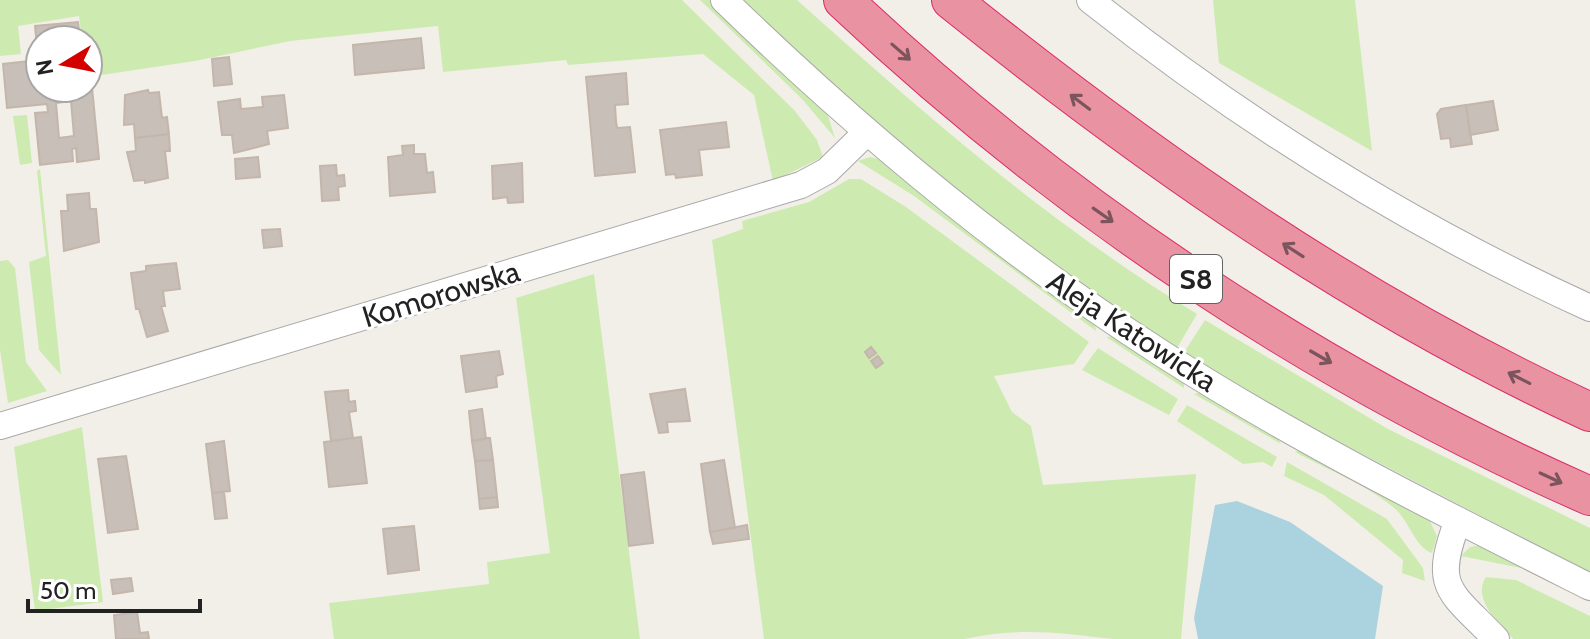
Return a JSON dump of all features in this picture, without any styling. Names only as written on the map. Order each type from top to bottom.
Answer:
[{"type":"highway","name":"S8","points":[[843,0],[984,124],[1177,268],[1275,330],[1427,417],[1590,496]]},
{"type":"highway","name":"S8","points":[[951,0],[1211,198],[1389,309],[1590,412]]},
{"type":"street","name":"Aleja Katowicka","points":[[724,0],[866,133],[1009,248],[1149,345],[1281,425],[1590,587]]},
{"type":"street","points":[[1090,0],[1202,86],[1354,185],[1450,240],[1590,308]]},
{"type":"street","name":"Komorowska","points":[[0,426],[801,185],[827,171],[866,133]]},
{"type":"street","points":[[1458,520],[1446,555],[1445,580],[1452,593],[1496,639]]},
{"type":"green space","points":[[0,0],[682,0],[795,111],[817,140],[823,157],[773,181],[754,95],[703,54],[568,65],[566,60],[443,72],[438,26],[290,41],[195,61],[104,75],[104,24],[80,24],[79,16],[18,26],[21,54],[0,56]]},
{"type":"green space","points":[[700,0],[710,0],[827,113],[835,138],[802,99]]},
{"type":"green space","points":[[742,0],[797,0],[941,126],[1040,206],[1143,280],[1197,314],[1177,348],[1012,236],[893,141]]},
{"type":"green space","points":[[1213,0],[1355,0],[1372,151],[1219,63]]},
{"type":"green space","points":[[27,115],[32,163],[20,165],[13,116]]},
{"type":"green space","points":[[870,157],[882,160],[1095,323],[1096,331],[914,196],[858,161]]},
{"type":"green space","points":[[40,169],[61,375],[39,350],[29,262],[46,256],[37,171]]},
{"type":"green space","points":[[849,179],[861,179],[906,207],[1089,342],[1074,364],[994,376],[1012,412],[1031,426],[1043,485],[1196,474],[1181,639],[1113,639],[1022,632],[965,639],[764,639],[712,240],[743,229],[742,221],[809,202]]},
{"type":"green space","points":[[8,260],[15,268],[26,362],[47,391],[8,403],[0,350],[0,261]]},
{"type":"green space","points":[[594,274],[640,639],[334,639],[329,603],[489,584],[487,562],[550,553],[516,298]]},
{"type":"green space","points":[[1205,320],[1388,429],[1590,528],[1590,573],[1303,423],[1183,354]]},
{"type":"green space","points":[[1115,336],[1184,382],[1184,388],[1106,337]]},
{"type":"green space","points":[[1098,348],[1178,399],[1169,415],[1082,370]]},
{"type":"green space","points":[[1202,392],[1275,434],[1281,444],[1194,394]]},
{"type":"green space","points":[[1187,405],[1277,457],[1272,467],[1263,462],[1243,464],[1177,421]]},
{"type":"green space","points":[[82,427],[103,602],[35,611],[14,447]]},
{"type":"green space","points":[[1301,450],[1428,517],[1437,536],[1432,553],[1421,545],[1393,507],[1358,484],[1295,452]]},
{"type":"green space","points":[[1287,462],[1387,519],[1423,568],[1425,581],[1402,573],[1403,560],[1324,495],[1284,476]]},
{"type":"green space","points":[[1481,545],[1590,598],[1590,602],[1521,568],[1461,556],[1470,547]]},
{"type":"green space","points":[[1486,577],[1516,580],[1590,616],[1590,639],[1513,639],[1485,602],[1482,585]]},
{"type":"water","points":[[1237,501],[1290,522],[1383,586],[1375,639],[1198,639],[1194,618],[1215,505]]},
{"type":"building","points":[[421,38],[424,68],[355,75],[353,45]]},
{"type":"building","points":[[229,57],[232,84],[214,86],[212,59]]},
{"type":"building","points":[[24,62],[24,104],[47,104],[7,108],[3,64]]},
{"type":"building","points":[[626,73],[628,104],[615,105],[616,121],[617,128],[630,127],[635,172],[595,176],[586,77]]},
{"type":"building","points":[[148,90],[149,93],[159,92],[162,118],[167,117],[169,134],[135,138],[134,124],[124,125],[125,95]]},
{"type":"building","points":[[284,95],[288,128],[267,131],[269,144],[234,153],[232,135],[222,135],[218,102],[240,99],[241,109],[263,107],[262,97]]},
{"type":"building","points":[[1493,101],[1498,130],[1470,135],[1466,105]]},
{"type":"building","points":[[47,104],[56,104],[59,138],[74,136],[71,104],[94,104],[99,159],[77,162],[76,148],[72,149],[73,161],[40,165],[35,113],[48,112]]},
{"type":"building","points":[[1466,105],[1472,144],[1451,147],[1450,138],[1441,139],[1437,114],[1441,109]]},
{"type":"building","points":[[726,122],[729,147],[699,150],[702,175],[676,178],[675,174],[666,175],[660,130]]},
{"type":"building","points":[[169,134],[170,151],[165,151],[168,178],[145,183],[145,180],[134,181],[127,152],[136,151],[135,138]]},
{"type":"building","points":[[414,145],[414,154],[425,154],[427,173],[433,172],[435,192],[390,196],[388,157],[403,155],[402,146]]},
{"type":"building","points":[[258,157],[260,177],[236,179],[235,159]]},
{"type":"building","points":[[522,163],[523,202],[508,203],[507,197],[493,199],[492,166]]},
{"type":"building","points":[[336,165],[337,176],[344,175],[345,186],[338,187],[339,200],[322,201],[320,166]]},
{"type":"building","points":[[89,193],[90,209],[96,209],[99,242],[64,251],[61,211],[68,211],[67,195]]},
{"type":"building","points":[[280,229],[282,246],[264,248],[262,230]]},
{"type":"building","points":[[176,263],[180,289],[163,291],[165,306],[161,306],[168,331],[147,337],[139,309],[136,309],[131,273],[146,271],[146,266]]},
{"type":"building","points":[[871,347],[876,353],[869,358],[865,352]]},
{"type":"building","points":[[499,351],[503,374],[496,376],[497,387],[466,392],[461,356]]},
{"type":"building","points":[[878,356],[883,363],[876,368],[871,361]]},
{"type":"building","points":[[685,389],[690,421],[667,422],[668,432],[659,433],[650,394]]},
{"type":"building","points":[[348,390],[349,402],[355,401],[356,411],[349,412],[353,438],[331,441],[325,392]]},
{"type":"building","points":[[482,409],[486,439],[472,441],[469,411]]},
{"type":"building","points":[[361,437],[367,483],[329,487],[324,442]]},
{"type":"building","points":[[490,438],[493,460],[475,461],[472,441]]},
{"type":"building","points":[[224,441],[230,491],[212,493],[206,444]]},
{"type":"building","points":[[126,456],[138,529],[108,533],[98,459]]},
{"type":"building","points":[[493,460],[497,497],[479,499],[475,461]]},
{"type":"building","points":[[724,460],[735,528],[710,532],[701,464]]},
{"type":"building","points":[[644,472],[653,543],[629,546],[621,475]]},
{"type":"building","points":[[224,492],[227,518],[215,519],[212,493]]},
{"type":"building","points":[[497,497],[498,507],[480,509],[479,499]]},
{"type":"building","points":[[747,525],[749,539],[713,544],[710,532]]},
{"type":"building","points":[[414,526],[419,570],[388,574],[383,529]]},
{"type":"building","points":[[131,578],[133,591],[113,594],[111,580]]},
{"type":"building","points":[[137,612],[140,633],[148,632],[149,639],[116,639],[114,615]]}]
